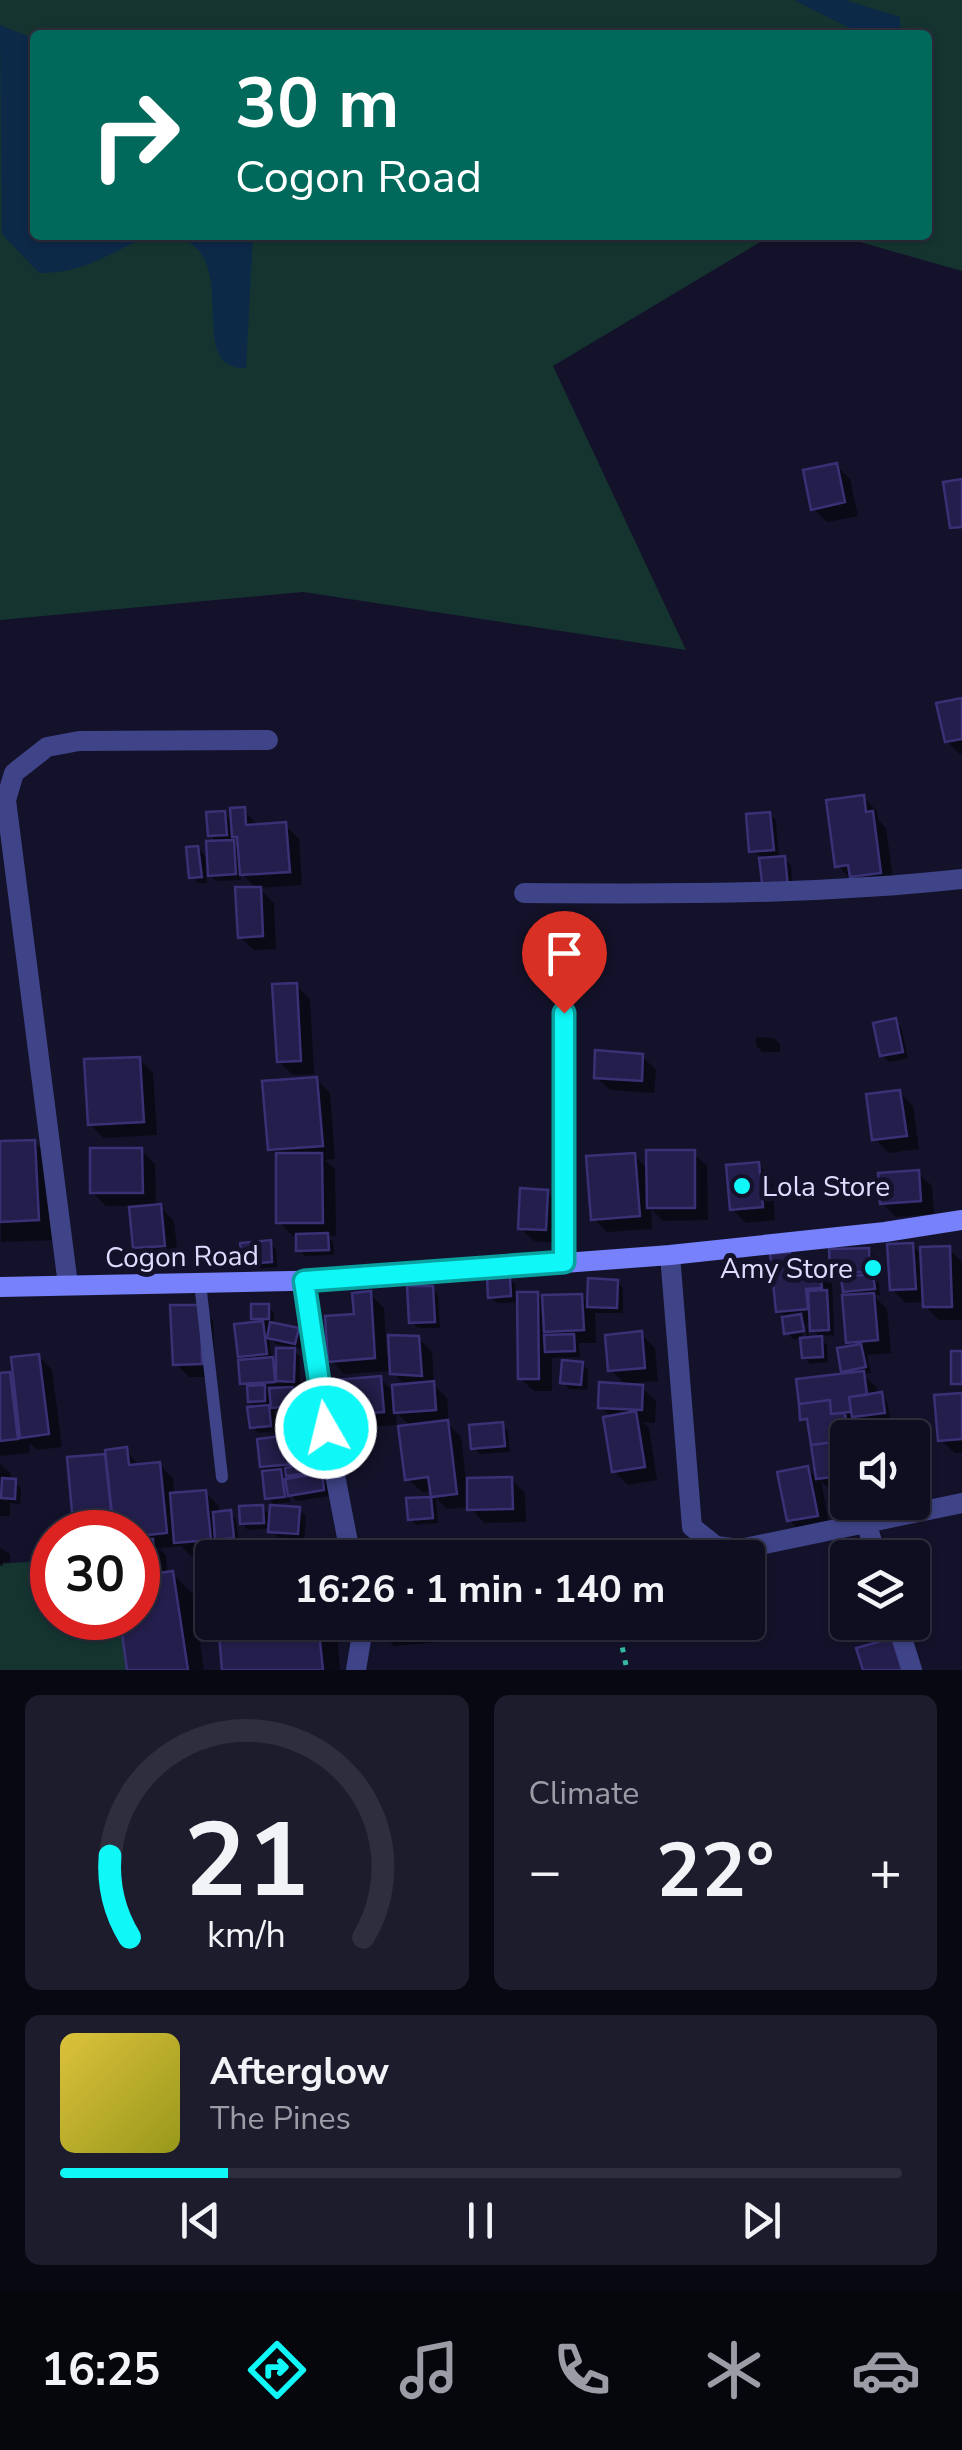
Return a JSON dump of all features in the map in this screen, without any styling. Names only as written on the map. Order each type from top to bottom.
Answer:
[{"type":"street","points":[[68,1285],[6,800],[14,773],[48,747],[80,741],[268,740]]},
{"type":"street","points":[[524,893],[868,890],[962,879]]},
{"type":"street","points":[[564,1013],[564,1262]]},
{"type":"street","name":"Cogon Road","points":[[0,1286],[304,1281],[670,1254],[885,1232],[962,1220]]},
{"type":"street","points":[[670,1254],[692,1527],[716,1546],[740,1549],[962,1502]]},
{"type":"street","points":[[304,1281],[348,1540]]},
{"type":"street","points":[[866,1522],[872,1540]]},
{"type":"street","points":[[356,1670],[360,1640]]},
{"type":"street","points":[[903,1640],[912,1670]]},
{"type":"lane","points":[[200,1283],[222,1477]]},
{"type":"path","points":[[621,1640],[627,1670]]},
{"type":"green space","points":[[0,0],[962,0],[962,271],[853,240],[932,240],[932,30],[30,30],[30,240],[764,240],[553,366],[686,650],[303,592],[0,620]]},
{"type":"green space","points":[[30,1562],[30,1640],[127,1640],[139,1670],[0,1670],[0,1564]]},
{"type":"water","points":[[794,0],[845,0],[900,17],[901,30],[853,30]]},
{"type":"water","points":[[0,25],[30,37],[30,240],[142,240],[86,265],[39,273],[2,234]]},
{"type":"water","points":[[181,240],[253,240],[246,368],[227,363],[217,350],[211,281],[205,260],[190,243]]},
{"type":"building","points":[[837,463],[845,502],[811,510],[803,470]]},
{"type":"building","points":[[962,479],[962,527],[950,528],[943,482]]},
{"type":"building","points":[[962,698],[962,739],[945,742],[936,703]]},
{"type":"building","points":[[864,795],[866,812],[873,811],[881,873],[850,877],[848,865],[835,867],[826,800]]},
{"type":"building","points":[[245,807],[246,825],[286,822],[290,872],[240,875],[230,808]]},
{"type":"building","points":[[225,811],[227,835],[208,836],[206,812]]},
{"type":"building","points":[[770,812],[774,850],[749,852],[746,814]]},
{"type":"building","points":[[234,840],[236,874],[208,876],[206,841]]},
{"type":"building","points":[[198,846],[202,877],[189,878],[186,847]]},
{"type":"building","points":[[785,856],[788,888],[763,890],[759,858]]},
{"type":"building","points":[[235,887],[261,887],[263,936],[238,938]]},
{"type":"building","points":[[297,983],[301,1061],[277,1062],[272,984]]},
{"type":"building","points":[[896,1018],[903,1052],[880,1056],[873,1023]]},
{"type":"building","points":[[595,1050],[643,1054],[642,1081],[594,1078]]},
{"type":"building","points":[[140,1057],[144,1122],[88,1125],[84,1059]]},
{"type":"building","points":[[317,1077],[323,1146],[268,1150],[262,1081]]},
{"type":"building","points":[[900,1090],[907,1136],[872,1140],[866,1094]]},
{"type":"building","points":[[35,1140],[39,1220],[0,1222],[0,1141]]},
{"type":"building","points":[[90,1148],[142,1148],[143,1193],[90,1193]]},
{"type":"building","points":[[646,1150],[695,1150],[695,1208],[647,1208]]},
{"type":"building","points":[[276,1153],[322,1153],[323,1223],[276,1223]]},
{"type":"building","points":[[635,1153],[640,1216],[591,1220],[586,1156]]},
{"type":"building","points":[[759,1162],[763,1207],[730,1210],[726,1165]]},
{"type":"building","points":[[919,1170],[921,1201],[880,1204],[878,1173]]},
{"type":"building","points":[[520,1188],[548,1190],[546,1230],[518,1229]]},
{"type":"building","points":[[161,1204],[165,1246],[133,1248],[129,1207]]},
{"type":"building","points":[[328,1233],[329,1250],[296,1251],[296,1234]]},
{"type":"building","points":[[271,1240],[272,1262],[242,1264],[240,1243]]},
{"type":"building","points":[[913,1243],[916,1289],[890,1290],[887,1244]]},
{"type":"building","points":[[950,1246],[952,1307],[923,1307],[920,1247]]},
{"type":"building","points":[[869,1248],[870,1272],[830,1273],[829,1249]]},
{"type":"building","points":[[790,1252],[792,1265],[819,1263],[822,1288],[806,1289],[808,1309],[776,1312],[770,1254]]},
{"type":"building","points":[[873,1274],[875,1289],[843,1292],[841,1277]]},
{"type":"building","points":[[510,1276],[511,1296],[488,1298],[487,1277]]},
{"type":"building","points":[[588,1278],[618,1280],[617,1308],[587,1307]]},
{"type":"building","points":[[407,1286],[433,1286],[435,1322],[409,1323]]},
{"type":"building","points":[[827,1290],[829,1330],[810,1331],[808,1291]]},
{"type":"building","points":[[371,1291],[375,1358],[328,1362],[325,1316],[354,1314],[352,1293]]},
{"type":"building","points":[[517,1292],[538,1292],[539,1379],[518,1379]]},
{"type":"building","points":[[874,1293],[878,1340],[846,1343],[842,1295]]},
{"type":"building","points":[[582,1294],[584,1330],[544,1332],[542,1295]]},
{"type":"building","points":[[251,1304],[269,1304],[269,1319],[251,1319]]},
{"type":"building","points":[[170,1305],[201,1305],[202,1364],[173,1365]]},
{"type":"building","points":[[801,1314],[804,1331],[784,1334],[782,1317]]},
{"type":"building","points":[[263,1321],[267,1354],[238,1357],[234,1324]]},
{"type":"building","points":[[270,1322],[299,1328],[295,1344],[267,1338]]},
{"type":"building","points":[[642,1331],[645,1368],[608,1371],[605,1335]]},
{"type":"building","points":[[574,1334],[575,1351],[545,1352],[544,1335]]},
{"type":"building","points":[[388,1335],[419,1336],[422,1376],[390,1374]]},
{"type":"building","points":[[822,1336],[823,1357],[802,1358],[800,1338]]},
{"type":"building","points":[[861,1344],[866,1367],[841,1372],[837,1348]]},
{"type":"building","points":[[276,1348],[295,1348],[294,1382],[276,1381]]},
{"type":"building","points":[[951,1351],[962,1351],[962,1384],[951,1384]]},
{"type":"building","points":[[39,1354],[49,1434],[20,1438],[11,1357]]},
{"type":"building","points":[[273,1357],[275,1382],[240,1384],[238,1360]]},
{"type":"building","points":[[562,1360],[583,1362],[581,1385],[560,1383]]},
{"type":"building","points":[[864,1371],[867,1395],[849,1397],[851,1412],[831,1414],[830,1400],[799,1404],[796,1379]]},
{"type":"building","points":[[10,1372],[18,1439],[0,1441],[0,1373]]},
{"type":"building","points":[[381,1376],[384,1412],[337,1415],[335,1380]]},
{"type":"building","points":[[434,1381],[436,1410],[394,1413],[392,1385]]},
{"type":"building","points":[[599,1382],[643,1385],[642,1410],[598,1408]]},
{"type":"building","points":[[265,1385],[265,1401],[248,1402],[247,1386]]},
{"type":"building","points":[[293,1387],[295,1406],[271,1408],[269,1388]]},
{"type":"building","points":[[882,1392],[885,1413],[852,1417],[849,1397]]},
{"type":"building","points":[[962,1393],[962,1439],[938,1441],[934,1395]]},
{"type":"building","points":[[830,1400],[831,1414],[845,1413],[846,1420],[830,1420],[830,1442],[811,1445],[807,1419],[800,1420],[799,1404]]},
{"type":"building","points":[[269,1405],[271,1426],[250,1428],[247,1407]]},
{"type":"building","points":[[636,1411],[645,1467],[612,1472],[603,1417]]},
{"type":"building","points":[[448,1420],[457,1494],[431,1497],[428,1477],[405,1480],[398,1426]]},
{"type":"building","points":[[503,1422],[505,1446],[471,1449],[469,1425]]},
{"type":"building","points":[[291,1435],[294,1464],[260,1467],[257,1439]]},
{"type":"building","points":[[830,1442],[830,1477],[816,1479],[811,1445]]},
{"type":"building","points":[[127,1447],[129,1465],[160,1462],[167,1533],[160,1534],[160,1510],[112,1510],[105,1450]]},
{"type":"building","points":[[105,1454],[111,1510],[72,1510],[67,1457]]},
{"type":"building","points":[[317,1458],[318,1472],[286,1476],[285,1468],[297,1466],[296,1461]]},
{"type":"building","points":[[808,1466],[818,1516],[787,1521],[777,1472]]},
{"type":"building","points":[[281,1469],[285,1497],[265,1499],[262,1471]]},
{"type":"building","points":[[322,1473],[324,1490],[288,1496],[285,1479]]},
{"type":"building","points":[[512,1477],[513,1509],[467,1510],[467,1478]]},
{"type":"building","points":[[2,1478],[16,1479],[15,1499],[1,1498]]},
{"type":"building","points":[[206,1490],[211,1540],[174,1543],[170,1493]]},
{"type":"building","points":[[431,1497],[433,1518],[408,1520],[406,1498]]},
{"type":"building","points":[[263,1505],[264,1523],[240,1524],[239,1506]]},
{"type":"building","points":[[270,1505],[300,1507],[298,1534],[268,1532]]},
{"type":"building","points":[[231,1510],[234,1538],[215,1540],[213,1512]]},
{"type":"building","points":[[173,1571],[188,1670],[127,1670],[123,1640],[160,1640],[160,1573]]},
{"type":"building","points":[[220,1640],[320,1640],[323,1670],[222,1670]]},
{"type":"building","points":[[893,1640],[902,1670],[863,1670],[856,1648]]},
{"type":"place","name":"Lola Store","points":[[742,1186]]},
{"type":"place","name":"Amy Store","points":[[873,1268]]},
{"type":"route","points":[[326,1428],[304,1281],[564,1262],[564,1013]]}]
